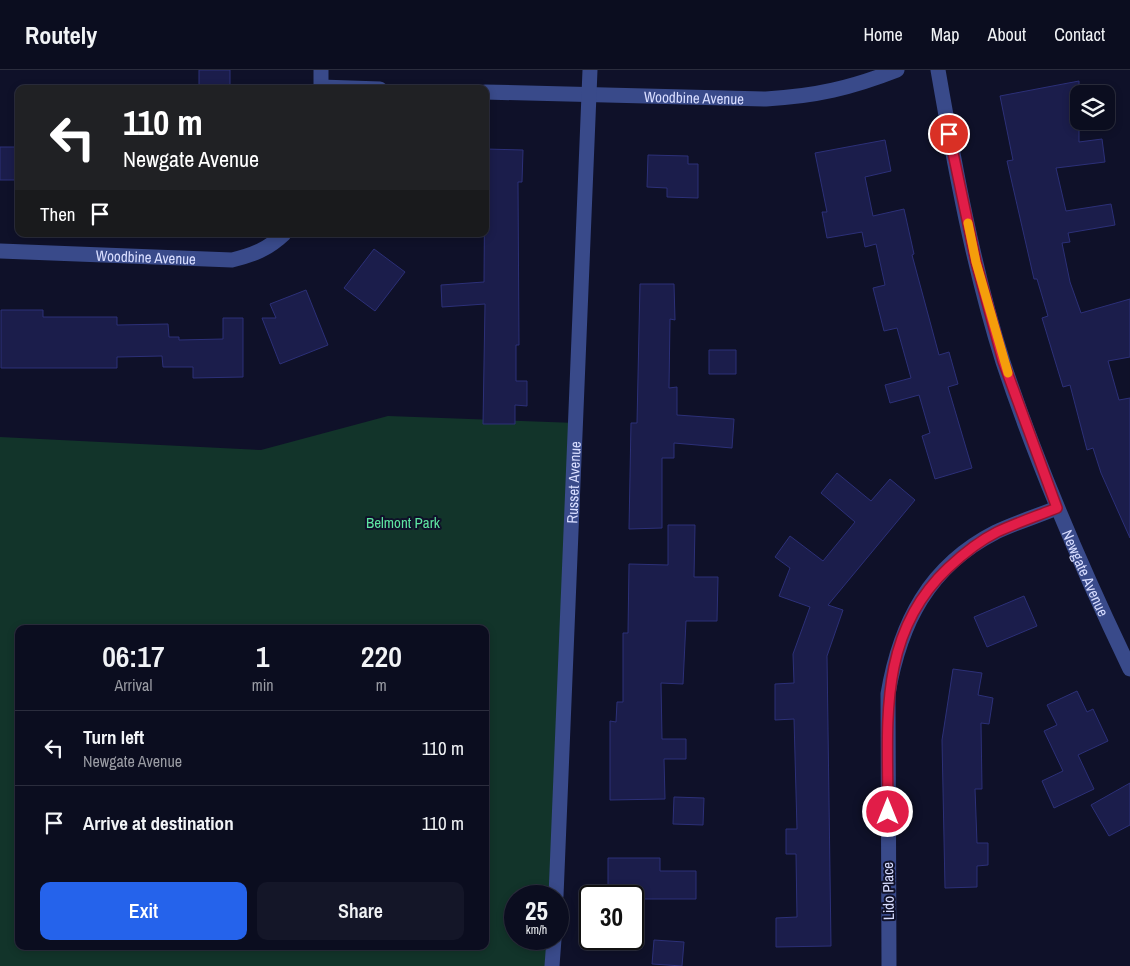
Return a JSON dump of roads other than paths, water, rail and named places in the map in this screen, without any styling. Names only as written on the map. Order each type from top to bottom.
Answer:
[{"type":"street","points":[[321,70],[321,85]]},
{"type":"street","name":"Russet Avenue","points":[[556,885],[590,70]]},
{"type":"street","name":"Woodbine Avenue","points":[[489,92],[766,99],[807,97],[856,86],[898,70]]},
{"type":"street","name":"Newgate Avenue","points":[[938,70],[952,151],[976,262],[1003,361],[1057,508],[1091,590],[1130,669]]},
{"type":"street","name":"Woodbine Avenue","points":[[0,250],[232,260],[255,254],[273,244],[281,237]]},
{"type":"street","name":"Lido Place","points":[[889,966],[888,694],[894,659],[905,628],[918,603],[933,584],[964,554],[996,532],[1057,508]]},
{"type":"street","points":[[552,966],[553,950]]},
{"type":"park label","name":"Belmont Park","points":[[403,522]]}]
